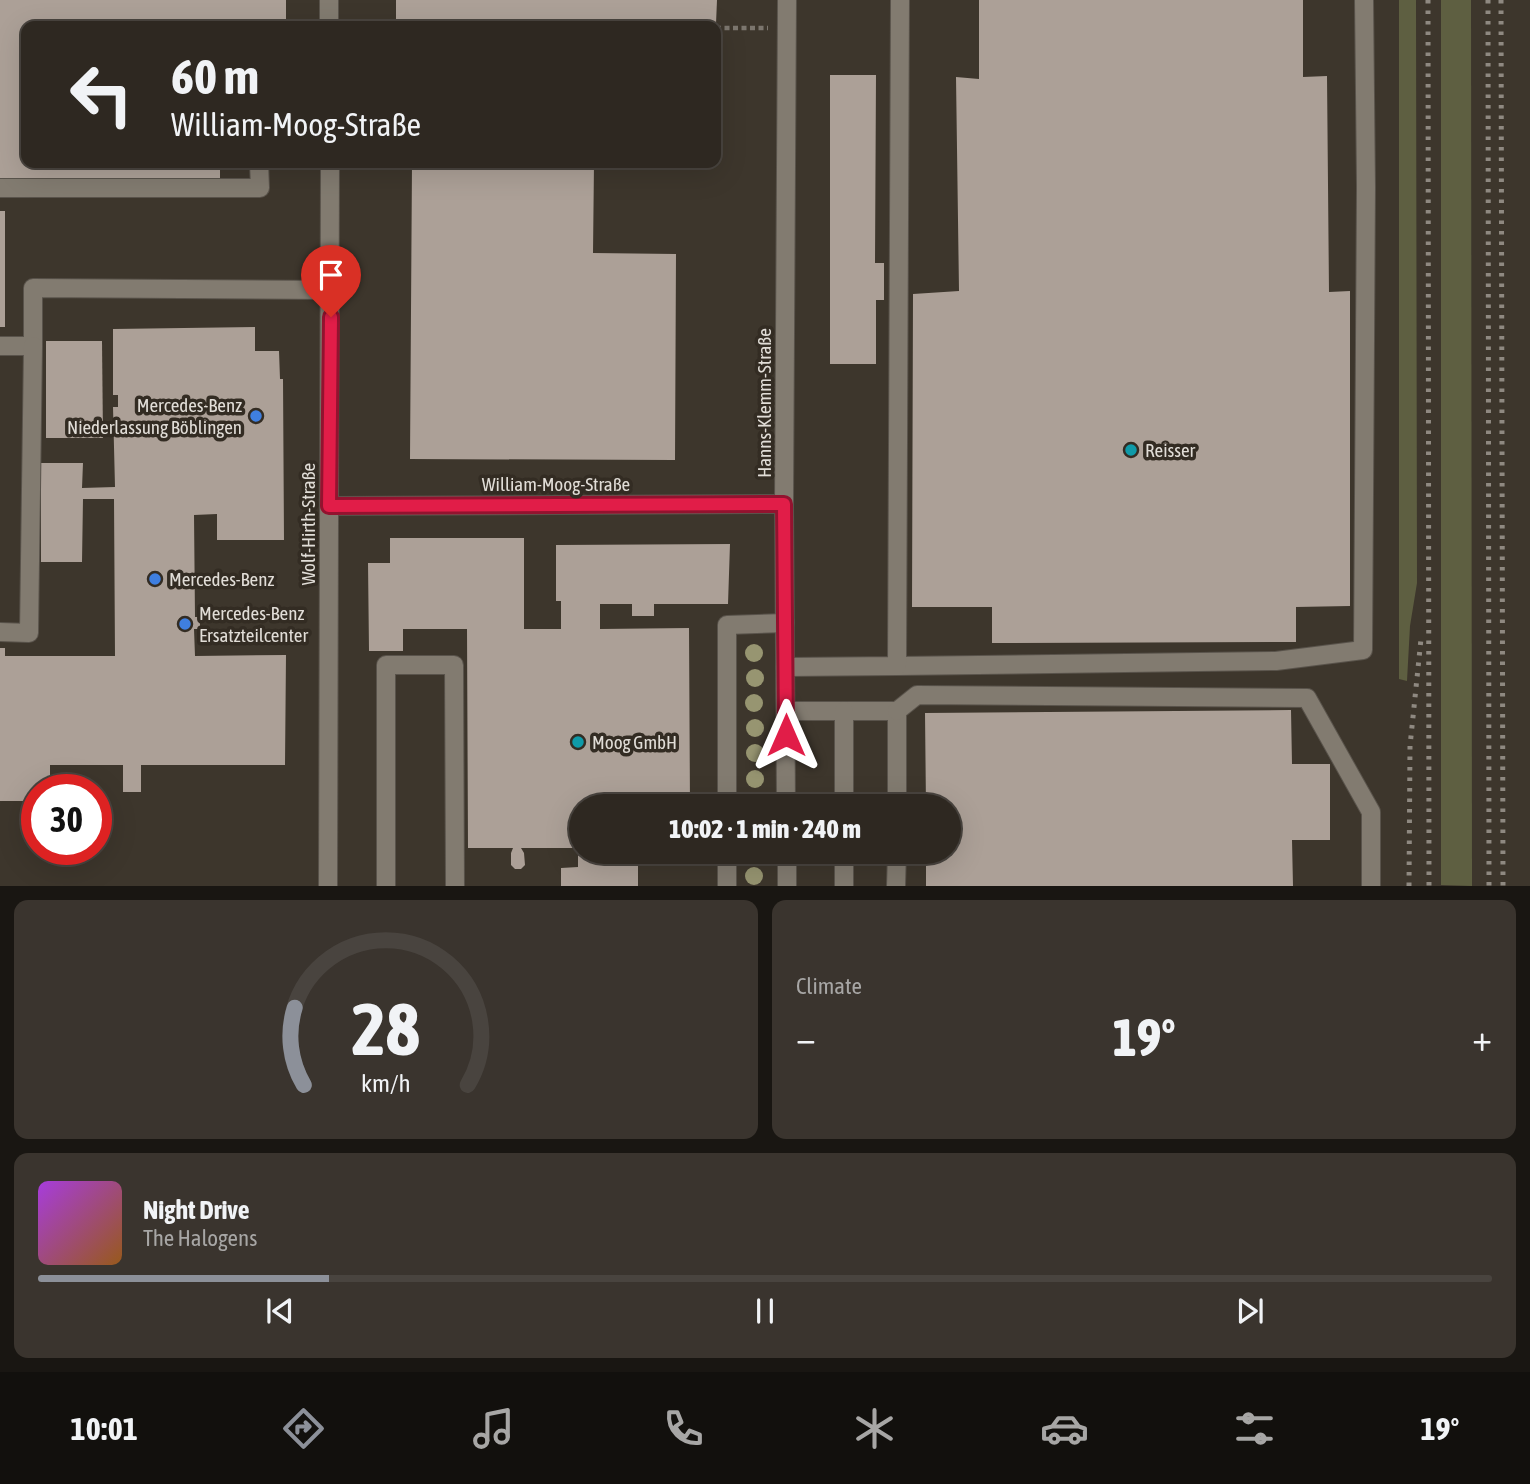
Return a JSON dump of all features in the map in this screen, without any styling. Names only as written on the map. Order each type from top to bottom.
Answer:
[{"type":"street","points":[[329,0],[329,21]]},
{"type":"street","name":"Hanns-Klemm-Straße","points":[[786,794],[784,504],[787,0]]},
{"type":"street","points":[[897,666],[900,0]]},
{"type":"street","points":[[785,667],[1276,661],[1363,650],[1366,187],[1364,0]]},
{"type":"street","points":[[0,188],[260,188],[259,168]]},
{"type":"street","name":"Wolf-Hirth-Straße","points":[[328,886],[330,168]]},
{"type":"street","points":[[0,632],[29,633],[33,288],[331,290]]},
{"type":"street","points":[[0,346],[33,346]]},
{"type":"street","name":"William-Moog-Straße","points":[[329,506],[784,504]]},
{"type":"street","points":[[727,794],[727,625],[785,623]]},
{"type":"street","points":[[386,886],[386,665],[454,665],[455,886]]},
{"type":"street","points":[[786,711],[897,711],[916,695],[1307,698],[1371,812],[1371,886]]},
{"type":"street","points":[[844,711],[844,794]]},
{"type":"street","points":[[897,711],[897,794]]},
{"type":"street","points":[[727,864],[727,886]]},
{"type":"street","points":[[787,864],[787,886]]},
{"type":"street","points":[[844,864],[844,886]]},
{"type":"street","points":[[897,864],[897,886]]},
{"type":"path","points":[[721,28],[787,29]]},
{"type":"green space","points":[[1399,0],[1416,0],[1417,583],[1410,626],[1407,681],[1399,679]]},
{"type":"green space","points":[[1441,0],[1471,0],[1472,886],[1441,885]]},
{"type":"building","points":[[0,0],[286,0],[286,21],[21,21],[21,168],[220,168],[220,178],[0,180]]},
{"type":"building","points":[[396,0],[717,0],[716,21],[396,21]]},
{"type":"building","name":"Reisser","points":[[979,0],[1303,0],[1303,77],[1327,76],[1329,292],[1350,291],[1350,606],[1296,607],[1296,642],[992,643],[992,607],[912,607],[913,294],[959,291],[956,77],[979,79]]},
{"type":"building","points":[[830,75],[876,75],[875,263],[884,263],[884,300],[876,300],[876,364],[830,364]]},
{"type":"building","points":[[412,168],[594,168],[593,253],[676,254],[675,460],[410,459]]},
{"type":"building","points":[[0,211],[5,211],[5,327],[0,327]]},
{"type":"building","name":"Mercedes-Benz","points":[[255,327],[255,351],[279,351],[280,379],[283,379],[284,540],[217,540],[217,514],[194,515],[195,617],[200,617],[200,629],[194,629],[195,656],[286,655],[285,765],[141,765],[141,792],[123,792],[123,765],[50,765],[50,774],[21,774],[21,801],[0,801],[0,648],[5,648],[5,656],[115,656],[114,499],[83,499],[82,562],[41,562],[41,463],[83,463],[82,488],[115,487],[113,407],[118,407],[118,395],[113,395],[113,329]]},
{"type":"building","points":[[46,341],[102,341],[103,438],[46,438]]},
{"type":"building","name":"Moog GmbH","points":[[390,538],[524,538],[524,629],[561,629],[561,601],[556,601],[556,545],[730,544],[728,604],[654,604],[654,616],[632,616],[632,604],[600,604],[600,629],[689,628],[690,794],[569,794],[569,848],[521,848],[525,865],[521,869],[515,869],[511,865],[513,848],[468,848],[467,629],[403,629],[403,651],[369,651],[368,563],[390,563]]},
{"type":"building","points":[[1291,710],[1292,764],[1330,764],[1330,840],[1292,840],[1293,886],[926,886],[926,864],[961,864],[961,794],[926,794],[925,713]]},
{"type":"building","name":"Moog GmbH","points":[[578,864],[638,864],[638,886],[561,886],[561,868],[578,867]]},
{"type":"railway","points":[[1428,0],[1429,886]]},
{"type":"railway","points":[[1488,0],[1489,886]]},
{"type":"railway","points":[[1501,0],[1503,886]]},
{"type":"railway","points":[[1409,886],[1410,746],[1421,639]]},
{"type":"place","name":"Mercedes-Benz Niederlassung Böblingen","points":[[256,416]]},
{"type":"place","name":"Reisser","points":[[1131,450]]},
{"type":"place","name":"Mercedes-Benz","points":[[155,579]]},
{"type":"place","name":"Mercedes-Benz Ersatzteilcenter","points":[[185,624]]},
{"type":"place","name":"Moog GmbH","points":[[578,742]]},
{"type":"route","points":[[331,317],[329,506],[784,504],[786,735]]}]
